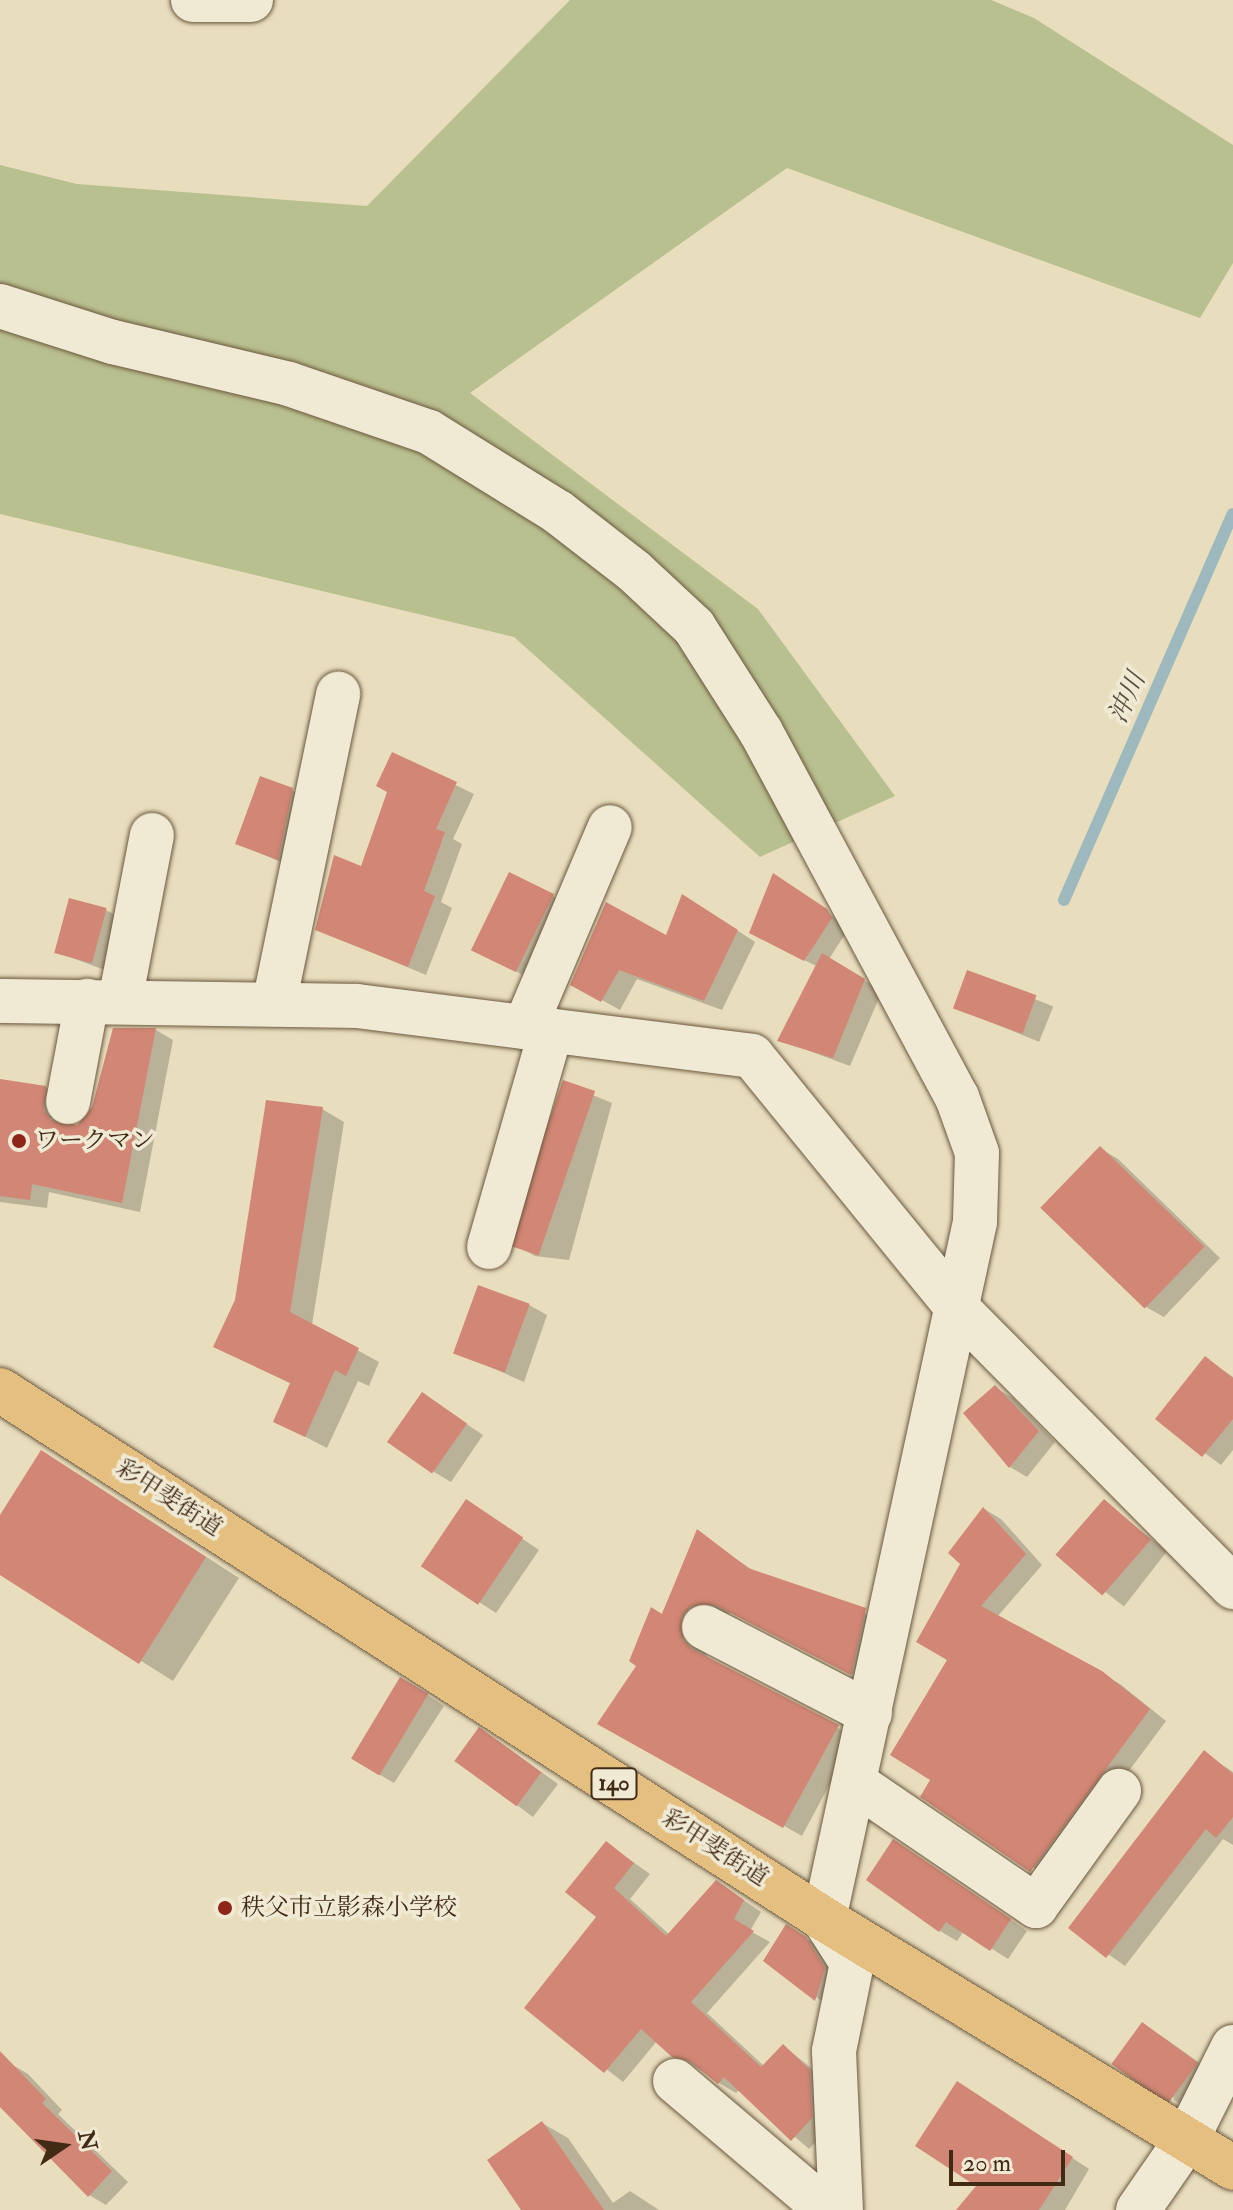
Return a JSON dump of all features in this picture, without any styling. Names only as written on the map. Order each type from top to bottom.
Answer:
[{"type":"highway","name":"彩甲斐街道","points":[[1,1392],[824,1919],[1233,2168]]},
{"type":"street","points":[[193,0],[251,0]]},
{"type":"street","points":[[0,306],[113,342],[289,384],[429,432],[558,512],[694,627],[799,800],[957,1097],[977,1153],[975,1222],[959,1310],[824,1919],[852,1963],[834,2051],[841,2210]]},
{"type":"street","points":[[274,1004],[338,694]]},
{"type":"street","points":[[489,1247],[538,1029],[610,827]]},
{"type":"street","points":[[68,1102],[104,1001],[152,835]]},
{"type":"street","points":[[0,1001],[357,1006],[752,1056],[959,1310],[1233,1587]]},
{"type":"street","points":[[704,1627],[870,1713]]},
{"type":"street","points":[[855,1783],[1036,1906],[1119,1791]]},
{"type":"street","points":[[1138,2210],[1187,2139],[1233,2047]]},
{"type":"street","points":[[675,2081],[827,2210]]},
{"type":"green space","points":[[570,0],[991,0],[1034,18],[1233,145],[1233,263],[1200,318],[787,168],[470,393],[758,609],[895,796],[760,857],[514,637],[0,514],[0,165],[77,184],[367,206]]},
{"type":"building","points":[[392,752],[457,782],[436,829],[445,832],[424,891],[435,896],[408,967],[315,930],[334,855],[361,866],[387,792],[376,786]]},
{"type":"building","points":[[260,776],[293,788],[278,860],[235,844]]},
{"type":"building","points":[[509,872],[554,894],[516,972],[471,950]]},
{"type":"building","points":[[773,873],[827,909],[832,918],[804,961],[749,933]]},
{"type":"building","points":[[682,894],[738,930],[704,1001],[619,970],[601,1002],[570,985],[606,902],[666,935]]},
{"type":"building","points":[[69,898],[107,908],[92,963],[54,953]]},
{"type":"building","points":[[822,953],[865,979],[833,1058],[777,1041]]},
{"type":"building","points":[[967,970],[1037,995],[1023,1034],[953,1009]]},
{"type":"building","points":[[113,1028],[156,1028],[122,1203],[32,1184],[30,1200],[0,1196],[0,1079],[46,1086],[44,1110],[51,1120],[77,1125],[92,1107]]},
{"type":"building","points":[[563,1080],[595,1091],[538,1256],[506,1245]]},
{"type":"building","points":[[266,1100],[323,1107],[290,1312],[359,1348],[346,1376],[335,1370],[305,1437],[273,1422],[290,1383],[213,1347],[235,1300]]},
{"type":"building","points":[[1100,1146],[1204,1247],[1145,1309],[1040,1208]]},
{"type":"building","points":[[478,1285],[530,1304],[505,1372],[453,1354]]},
{"type":"building","points":[[1205,1356],[1233,1378],[1233,1419],[1202,1457],[1155,1419]]},
{"type":"building","points":[[995,1385],[1039,1431],[1009,1468],[963,1413]]},
{"type":"building","points":[[422,1392],[467,1424],[432,1474],[387,1442]]},
{"type":"building","points":[[41,1450],[206,1557],[139,1664],[0,1575],[0,1515]]},
{"type":"building","points":[[466,1499],[523,1538],[478,1605],[421,1566]]},
{"type":"building","points":[[1104,1499],[1151,1540],[1102,1596],[1055,1555]]},
{"type":"building","points":[[983,1507],[1026,1554],[981,1606],[1102,1671],[1150,1709],[1030,1872],[920,1797],[930,1780],[890,1755],[947,1660],[916,1642],[960,1564],[948,1553]]},
{"type":"building","points":[[697,1529],[748,1568],[866,1608],[851,1675],[715,1605],[691,1606],[682,1616],[683,1640],[692,1649],[839,1725],[783,1828],[597,1724],[636,1666],[629,1661],[651,1607],[662,1614]]},
{"type":"building","points":[[400,1677],[428,1694],[379,1775],[351,1758]]},
{"type":"building","points":[[479,1727],[541,1772],[517,1806],[454,1761]]},
{"type":"building","points":[[1204,1750],[1233,1774],[1233,1817],[1216,1838],[1206,1829],[1106,1958],[1068,1928]]},
{"type":"building","points":[[893,1839],[1011,1919],[990,1951],[946,1922],[939,1932],[866,1880]]},
{"type":"building","points":[[606,1841],[634,1863],[614,1888],[666,1936],[716,1880],[744,1900],[734,1919],[754,1931],[691,2002],[761,2067],[783,2044],[810,2070],[812,2118],[791,2141],[724,2077],[718,2084],[691,2062],[672,2057],[641,2029],[604,2073],[524,2008],[596,1917],[565,1892]]},
{"type":"building","points":[[786,1924],[806,1937],[825,1968],[815,2001],[763,1961]]},
{"type":"building","points":[[1142,2022],[1198,2063],[1167,2105],[1111,2064]]},
{"type":"building","points":[[0,2051],[46,2099],[42,2103],[112,2171],[88,2197],[0,2107]]},
{"type":"building","points":[[957,2081],[1073,2157],[1039,2210],[956,2210],[976,2186],[915,2146]]},
{"type":"building","points":[[542,2121],[604,2210],[521,2210],[487,2160]]},
{"type":"waterway","name":"沖川","points":[[1064,900],[1233,514]]},
{"type":"place","name":"ワークマン","points":[[19,1141]]},
{"type":"place","name":"秩父市立影森小学校","points":[[225,1908]]}]
